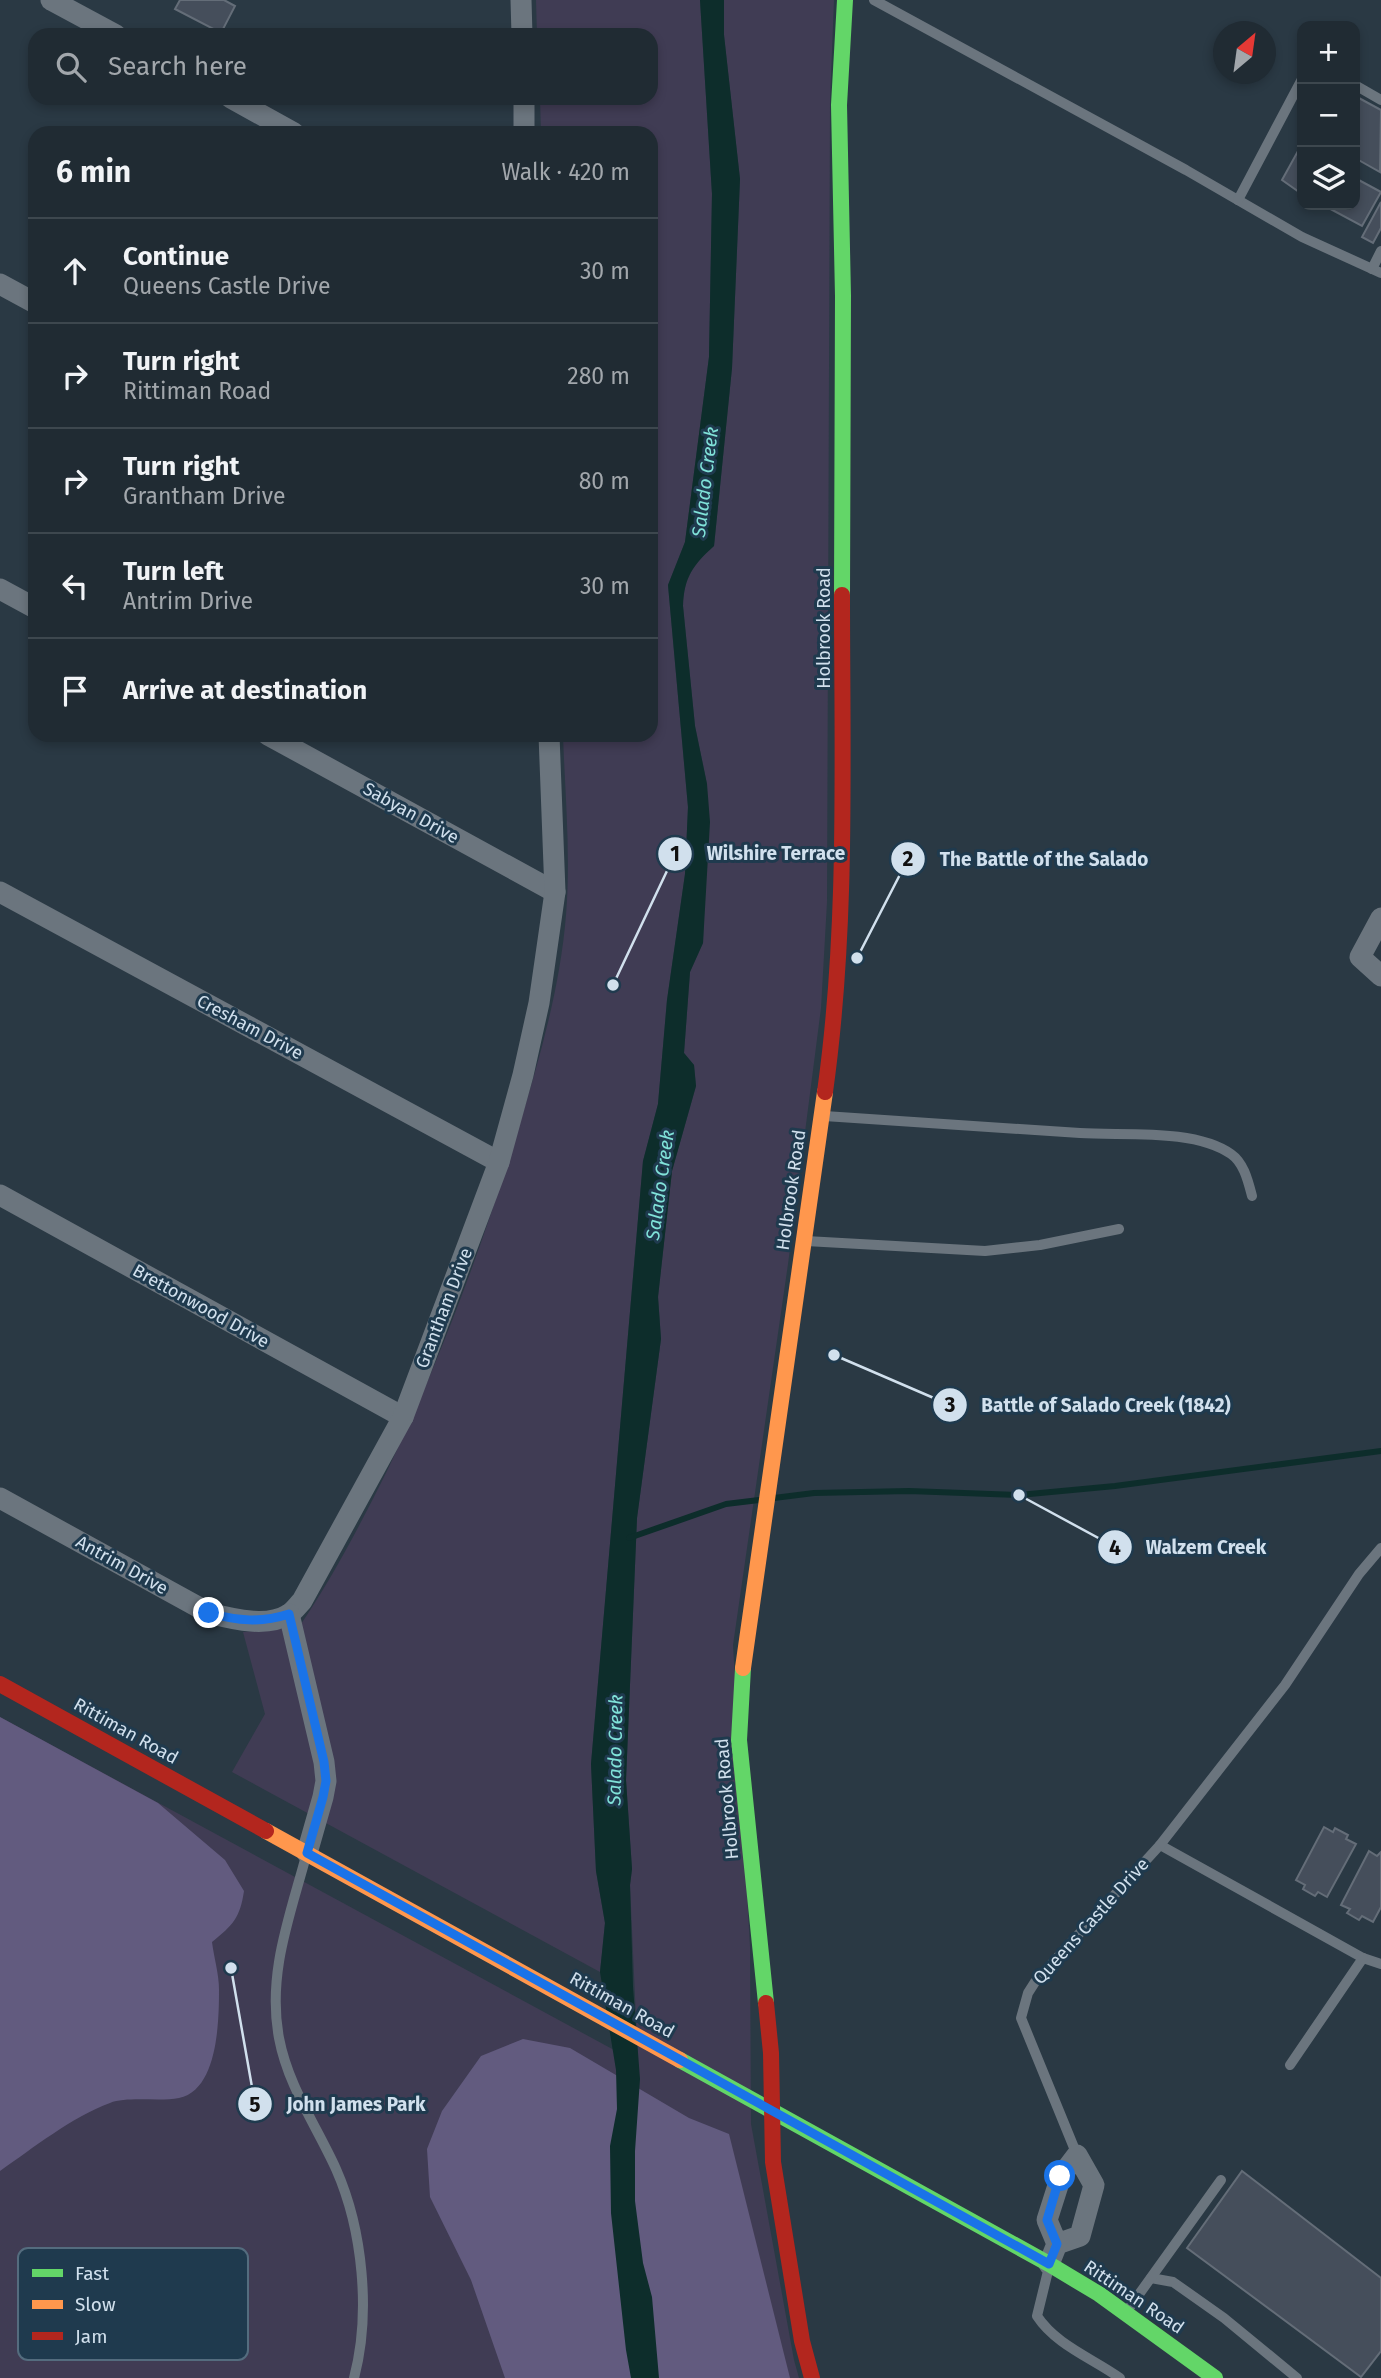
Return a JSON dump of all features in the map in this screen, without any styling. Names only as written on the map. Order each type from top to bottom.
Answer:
[{"type":"street","points":[[51,0],[103,28]]},
{"type":"street","points":[[522,0],[522,28]]},
{"type":"street","name":"Holbrook Road","points":[[812,2378],[802,2341],[773,2162],[771,2053],[739,1740],[743,1672],[757,1563],[833,1034],[842,891],[843,323],[839,105],[845,0]]},
{"type":"street","points":[[244,105],[281,126]]},
{"type":"street","points":[[524,105],[524,126]]},
{"type":"street","points":[[0,284],[28,299]]},
{"type":"street","points":[[0,589],[28,604]]},
{"type":"street","name":"Sabyan Drive","points":[[281,742],[555,892]]},
{"type":"street","name":"Grantham Drive","points":[[289,1614],[302,1601],[403,1417],[499,1162],[539,1003],[555,892],[549,742]]},
{"type":"street","name":"Cresham Drive","points":[[0,892],[499,1162]]},
{"type":"street","points":[[1381,918],[1360,957],[1381,976]]},
{"type":"street","name":"Brettonwood Drive","points":[[0,1195],[403,1417]]},
{"type":"street","name":"Antrim Drive","points":[[0,1498],[209,1613],[255,1621],[289,1614]]},
{"type":"street","points":[[289,1614],[324,1762],[326,1781],[307,1853]]},
{"type":"street","name":"Rittiman Road","points":[[0,1684],[1049,2264],[1125,2313],[1215,2378]]},
{"type":"street","points":[[1049,2264],[1057,2244],[1047,2220],[1060,2176],[1077,2155]]},
{"type":"street","name":"Queens Castle Drive","points":[[1057,2244],[1080,2236],[1094,2185],[1077,2155]]},
{"type":"lane","points":[[874,0],[1302,237],[1376,271],[1381,251]]},
{"type":"lane","points":[[1238,200],[1299,84]]},
{"type":"lane","points":[[1360,88],[1381,100]]},
{"type":"lane","points":[[821,1116],[1090,1133],[1146,1133],[1204,1142],[1232,1154],[1245,1171],[1252,1196]]},
{"type":"lane","points":[[803,1241],[985,1251],[1040,1245],[1119,1229]]},
{"type":"lane","name":"Queens Castle Drive","points":[[1077,2155],[1021,2018],[1028,1993],[1160,1845],[1285,1685],[1359,1574],[1381,1548]]},
{"type":"lane","name":"Queens Castle Drive","points":[[1160,1845],[1363,1958],[1381,1964]]},
{"type":"lane","points":[[307,1853],[277,1961],[275,2013],[288,2076],[337,2171],[355,2230],[363,2298],[354,2378]]},
{"type":"lane","points":[[1290,2065],[1363,1958]]},
{"type":"lane","points":[[1125,2313],[1221,2180]]},
{"type":"lane","points":[[1049,2264],[1037,2316],[1044,2327],[1061,2341],[1120,2378]]},
{"type":"lane","points":[[1151,2278],[1173,2282],[1224,2318],[1297,2378]]},
{"type":"shaded area","points":[[536,0],[700,0],[712,194],[709,357],[685,542],[668,585],[688,807],[685,874],[667,1000],[658,1104],[643,1161],[591,1764],[596,1871],[605,1923],[600,1972],[232,1772],[265,1714],[243,1632],[299,1627],[335,1570],[387,1471],[424,1389],[474,1264],[503,1179],[547,1027],[563,943],[568,870],[563,742],[658,742],[658,126],[541,126],[540,105],[658,105],[658,28],[537,28]]},
{"type":"shaded area","points":[[724,0],[834,0],[830,102],[827,902],[821,1008],[788,1264],[733,1645],[750,1947],[751,2124],[799,2378],[0,2378],[0,1717],[638,2063],[630,1885],[632,1869],[626,1780],[637,1518],[661,1339],[658,1297],[672,1171],[696,1086],[694,1065],[684,1053],[690,972],[703,943],[707,784],[695,726],[683,606],[685,587],[691,572],[714,546],[732,368],[740,179],[724,35]]},
{"type":"shaded area","points":[[0,1717],[158,1803],[225,1860],[244,1891],[234,1920],[212,1942],[219,1984],[217,2036],[214,2053],[202,2082],[192,2092],[179,2098],[117,2101],[96,2109],[53,2134],[0,2171]]},
{"type":"shaded area","points":[[523,2039],[570,2048],[689,2118],[729,2134],[790,2378],[505,2378],[471,2280],[430,2197],[427,2149],[442,2111],[481,2056]]},
{"type":"water","name":"Salado Creek","points":[[700,0],[724,0],[724,35],[740,179],[732,368],[714,546],[691,572],[685,587],[683,606],[695,726],[707,784],[710,822],[703,943],[690,972],[684,1053],[694,1065],[696,1086],[672,1171],[658,1297],[661,1339],[637,1518],[626,1780],[632,1869],[630,1885],[633,1987],[640,2079],[635,2201],[643,2263],[652,2297],[659,2378],[631,2378],[611,2213],[610,2146],[617,2109],[616,2070],[600,1972],[605,1923],[596,1871],[591,1764],[643,1161],[658,1104],[667,1000],[685,874],[688,807],[668,585],[685,542],[709,357],[712,194]]},
{"type":"building","points":[[180,0],[224,0],[235,6],[224,28],[211,28],[175,9]]},
{"type":"building","points":[[1360,99],[1381,110],[1380,172],[1360,161]]},
{"type":"building","points":[[1297,153],[1297,190],[1282,180]]},
{"type":"building","points":[[1360,181],[1381,192],[1362,226],[1332,210],[1360,210]]},
{"type":"building","points":[[1381,202],[1381,228],[1373,243],[1362,237]]},
{"type":"building","points":[[1324,1827],[1333,1832],[1335,1828],[1348,1835],[1346,1839],[1356,1844],[1327,1897],[1318,1892],[1315,1896],[1303,1889],[1305,1885],[1296,1880]]},
{"type":"building","points":[[1369,1851],[1377,1856],[1381,1852],[1381,1907],[1373,1922],[1362,1916],[1359,1920],[1347,1913],[1350,1909],[1341,1905]]},
{"type":"building","points":[[1242,2171],[1381,2278],[1381,2351],[1361,2377],[1187,2248]]},
{"type":"waterway","points":[[774,1498],[814,1493],[909,1491],[1019,1495],[1115,1486],[1381,1451]]},
{"type":"waterway","points":[[629,1538],[726,1504],[759,1500]]},
{"type":"traffic: fast","points":[[842,595],[843,296],[839,105],[845,0]]},
{"type":"traffic: fast","points":[[743,1668],[739,1740],[766,2003]]},
{"type":"traffic: fast","points":[[680,2060],[1049,2264],[1099,2294],[1215,2378]]},
{"type":"traffic: slow","points":[[743,1668],[825,1092]]},
{"type":"traffic: slow","points":[[266,1831],[680,2060]]},
{"type":"traffic: jam","points":[[825,1092],[840,906],[843,782],[842,595]]},
{"type":"traffic: jam","points":[[0,1684],[266,1831]]},
{"type":"traffic: jam","points":[[766,2003],[771,2053],[773,2162],[802,2341],[812,2378]]},
{"type":"place","name":"The Battle of the Salado","points":[[857,958]]},
{"type":"place","name":"Wilshire Terrace","points":[[613,985]]},
{"type":"place","name":"Battle of Salado Creek (1842)","points":[[834,1355]]},
{"type":"place","name":"Walzem Creek","points":[[1019,1495]]},
{"type":"place","name":"John James Park","points":[[231,1968]]},
{"type":"route","points":[[209,1613],[255,1621],[289,1614],[324,1762],[326,1781],[307,1853],[1049,2264],[1057,2244],[1047,2220],[1060,2176]]}]
